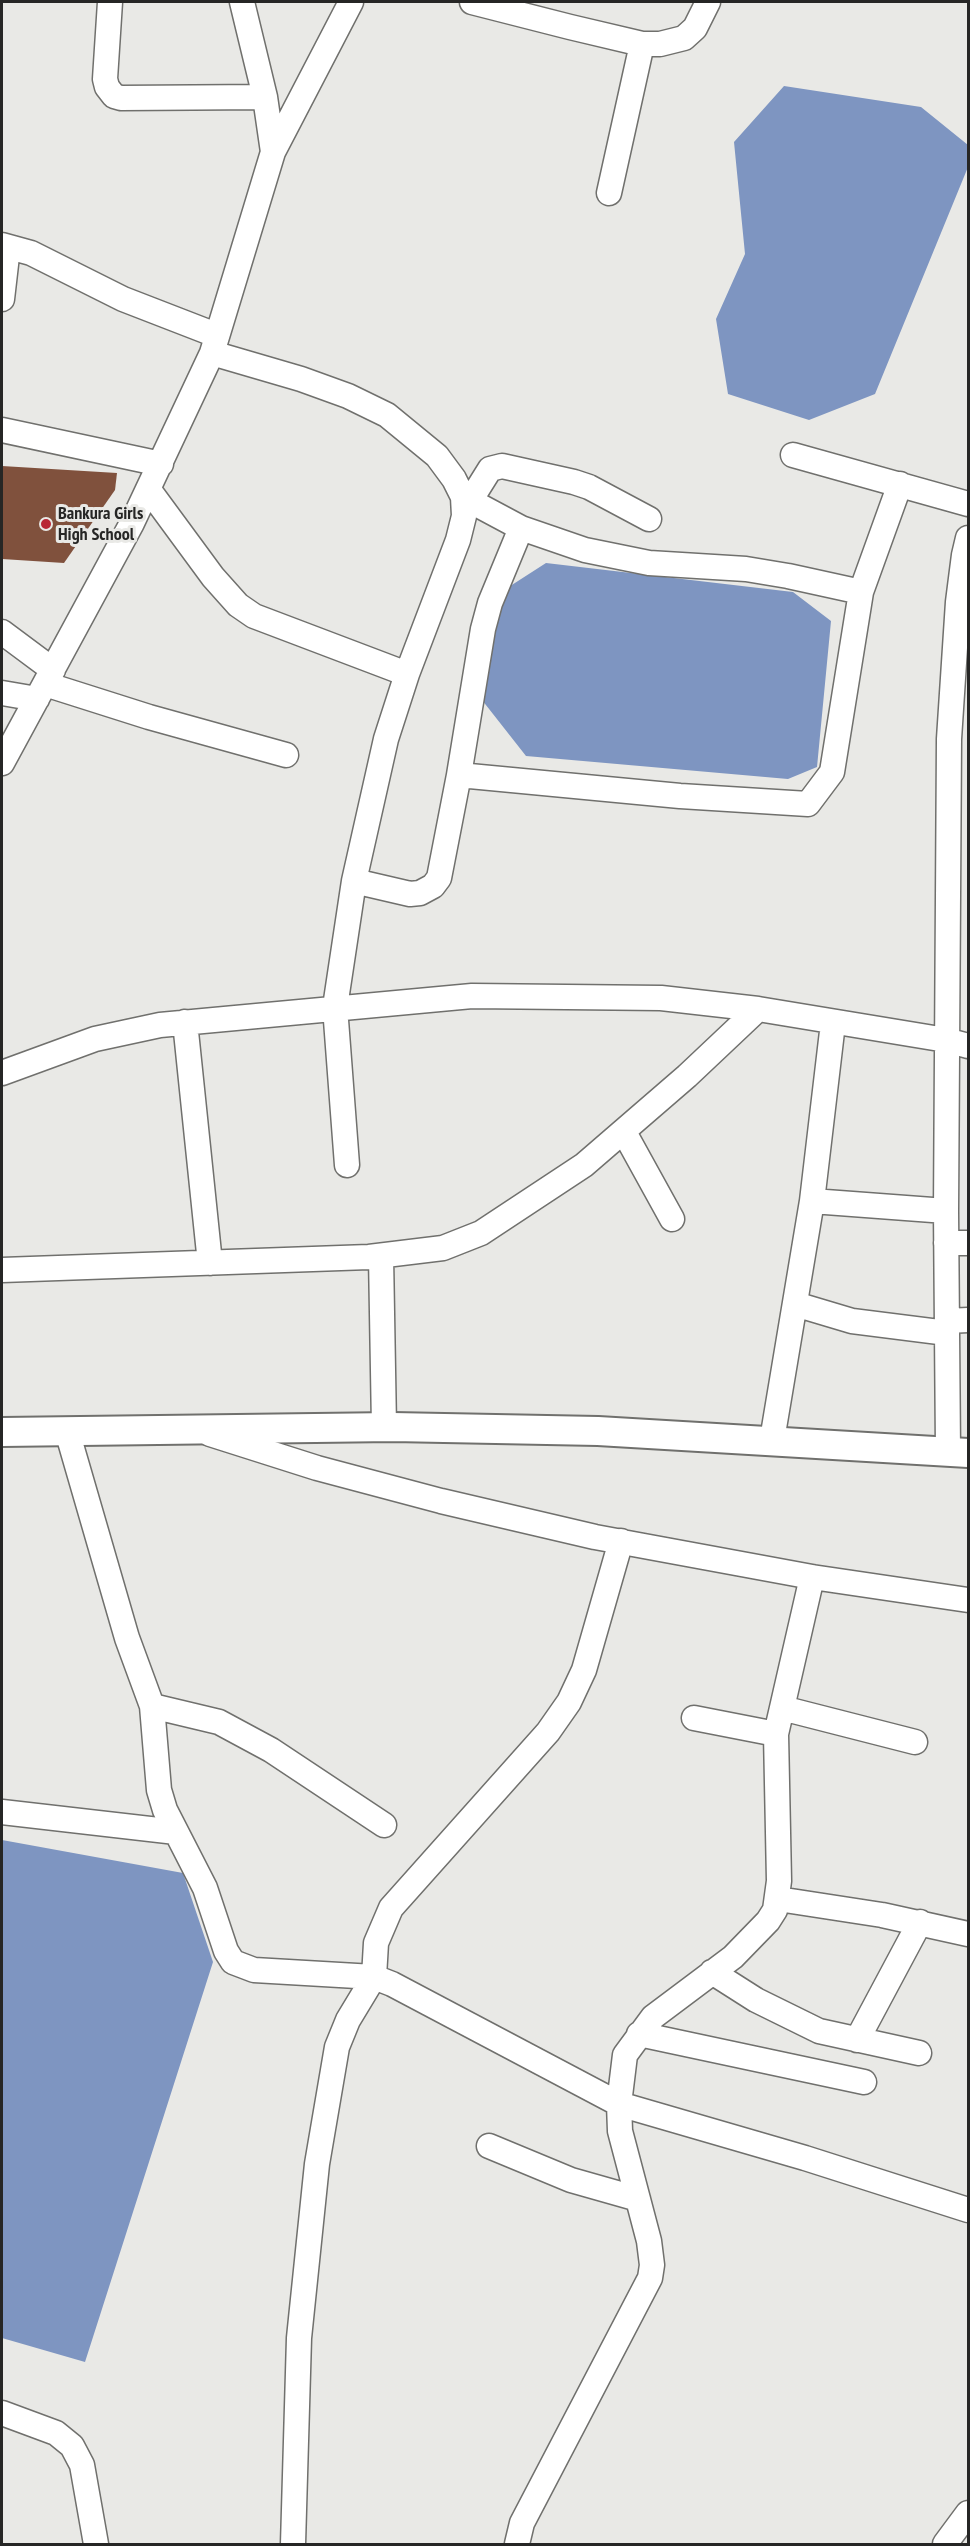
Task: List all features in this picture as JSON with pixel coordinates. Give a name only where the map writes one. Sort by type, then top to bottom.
[{"type":"street","points":[[110,2],[105,78],[107,87],[114,96],[121,98],[265,97]]},
{"type":"street","points":[[242,2],[265,97],[273,152]]},
{"type":"street","points":[[5,748],[45,684],[149,490],[214,344],[273,152],[351,2]]},
{"type":"street","points":[[472,2],[642,44],[660,44],[684,38],[695,28],[708,2]]},
{"type":"street","points":[[609,193],[642,44]]},
{"type":"street","points":[[2,299],[5,246],[31,253],[214,344],[348,396],[387,415],[437,456],[467,499],[521,528],[585,550],[618,558],[649,563],[746,569],[861,592]]},
{"type":"street","points":[[2,430],[161,464]]},
{"type":"street","points":[[793,455],[969,504]]},
{"type":"street","points":[[347,1165],[335,1007],[354,881],[386,739],[407,674],[458,540],[467,499],[490,469],[502,466],[574,482],[649,519]]},
{"type":"street","points":[[459,775],[680,796],[808,804],[832,772],[861,592],[900,484]]},
{"type":"street","points":[[149,490],[213,577],[238,605],[254,616],[407,674]]},
{"type":"street","points":[[354,881],[410,894],[420,893],[433,886],[439,878],[483,629],[490,603],[521,528]]},
{"type":"street","points":[[2,1432],[384,1427],[598,1431],[958,1452],[954,1325],[957,1243],[946,1211],[957,1043],[958,602],[963,555],[969,538]]},
{"type":"street","points":[[2,632],[45,684]]},
{"type":"street","points":[[2,693],[45,684],[148,717],[286,755]]},
{"type":"street","points":[[2,1073],[95,1039],[160,1025],[472,996],[661,998],[758,1009],[957,1043]]},
{"type":"street","points":[[2,1270],[381,1256],[443,1248],[481,1233],[585,1165],[758,1009]]},
{"type":"street","points":[[185,1022],[210,1263]]},
{"type":"street","points":[[772,1440],[812,1201],[833,1023]]},
{"type":"street","points":[[624,1132],[672,1219]]},
{"type":"street","points":[[812,1201],[946,1211]]},
{"type":"street","points":[[381,1256],[384,1427]]},
{"type":"street","points":[[795,1304],[852,1321],[954,1325]]},
{"type":"street","points":[[194,1428],[351,1477],[441,1501],[621,1541],[812,1577],[969,1599]]},
{"type":"street","points":[[66,1431],[127,1638],[152,1706],[159,1790],[176,1832],[205,1888],[226,1951],[233,1962],[254,1970],[374,1977],[392,1984],[619,2104],[805,2158],[969,2210]]},
{"type":"street","points":[[293,2544],[299,2338],[317,2164],[337,2047],[348,2020],[374,1977],[376,1943],[391,1908],[548,1732],[569,1702],[584,1670],[621,1541]]},
{"type":"street","points":[[517,2544],[522,2523],[650,2278],[652,2265],[649,2241],[620,2131],[619,2104],[625,2055],[653,2017],[733,1957],[776,1910],[778,1899],[776,1734],[812,1577]]},
{"type":"street","points":[[152,1706],[219,1722],[271,1750],[384,1825]]},
{"type":"street","points":[[782,1708],[915,1742]]},
{"type":"street","points":[[694,1718],[776,1734]]},
{"type":"street","points":[[2,1812],[176,1832]]},
{"type":"street","points":[[778,1899],[920,1922],[969,1934]]},
{"type":"street","points":[[857,2040],[920,1922]]},
{"type":"street","points":[[712,1972],[795,2021],[831,2034],[919,2053]]},
{"type":"street","points":[[639,2034],[864,2082]]},
{"type":"street","points":[[489,2146],[571,2180],[638,2199]]},
{"type":"street","points":[[2,2413],[56,2433],[72,2446],[82,2465],[96,2544]]},
{"type":"street","points":[[945,2544],[969,2513]]},
{"type":"water","points":[[784,86],[921,107],[968,145],[968,167],[875,394],[809,420],[728,394],[716,319],[745,254],[734,142]]},
{"type":"water","points":[[546,563],[793,592],[831,621],[817,767],[788,779],[526,756],[482,700],[504,590]]},
{"type":"water","points":[[2,1840],[183,1873],[213,1962],[85,2362],[2,2338]]},
{"type":"building","name":"Bankura Girls High School","points":[[2,466],[117,473],[115,490],[64,563],[2,559]]},
{"type":"place","name":"Bankura Girls High School","points":[[46,524]]}]
